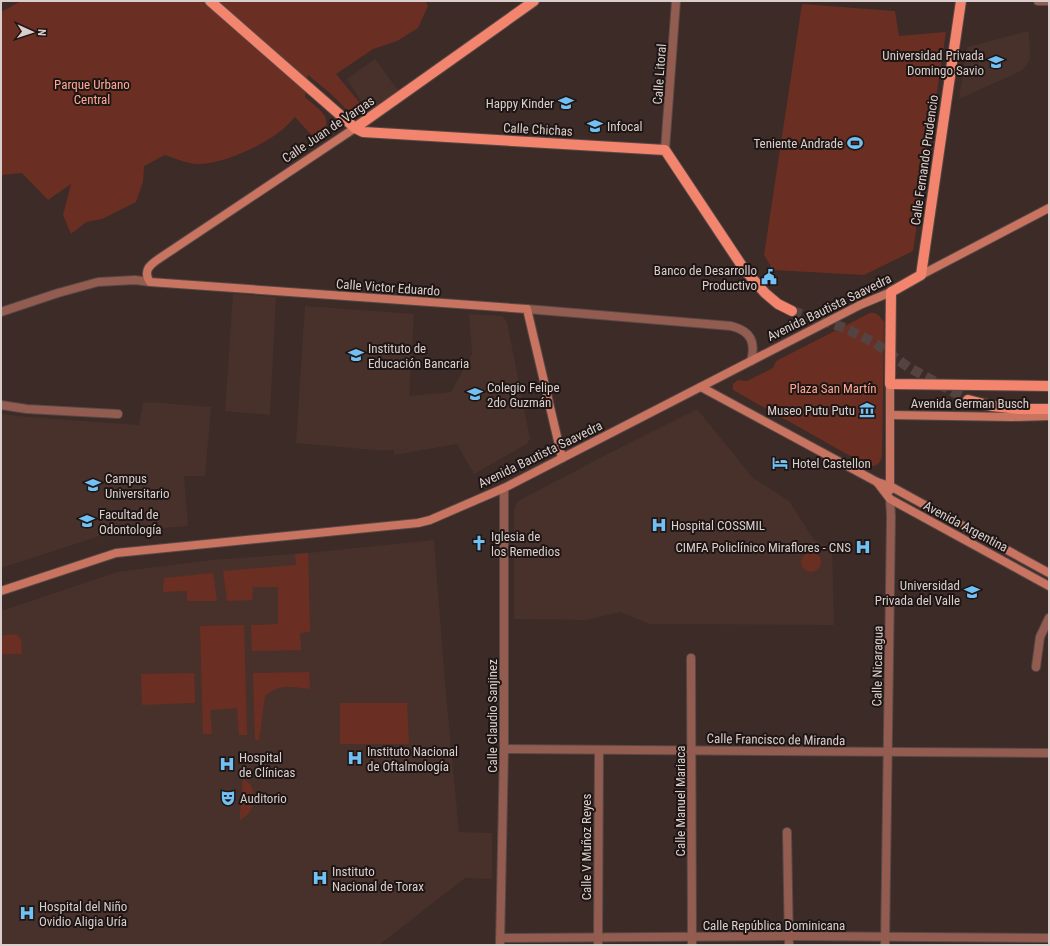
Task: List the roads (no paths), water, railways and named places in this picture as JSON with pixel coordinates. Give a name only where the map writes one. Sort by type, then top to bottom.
[{"type":"main road","name":"Calle Chichas","points":[[210,1],[355,128],[370,133],[665,150]]},
{"type":"main road","name":"Calle Juan de Vargas","points":[[150,282],[146,273],[150,265],[355,128],[534,1]]},
{"type":"main road","name":"Calle Fernando Prudencio","points":[[921,275],[960,1]]},
{"type":"main road","points":[[665,150],[744,269],[765,293],[778,304],[792,312]]},
{"type":"main road","name":"Avenida Bautista Saavedra","points":[[1,591],[116,554],[418,523],[430,520],[504,488],[860,305],[891,292],[1049,208]]},
{"type":"main road","name":"Calle Victor Eduardo","points":[[150,282],[527,309]]},
{"type":"main road","name":"Calle Nicaragua","points":[[890,499],[891,292]]},
{"type":"main road","points":[[527,309],[562,458]]},
{"type":"main road","name":"Avenida German Busch","points":[[890,384],[1049,386]]},
{"type":"main road","name":"Avenida Argentina","points":[[701,386],[877,482],[890,486],[1049,573]]},
{"type":"main road","points":[[968,400],[992,406],[1018,409],[1049,409]]},
{"type":"main road","name":"Avenida German Busch","points":[[890,415],[1012,417],[1049,416]]},
{"type":"main road","name":"Avenida Argentina","points":[[877,482],[890,499],[1049,586]]},
{"type":"main road","points":[[957,535],[962,526]]},
{"type":"main road","points":[[1010,564],[1015,555]]},
{"type":"street","name":"Calle Litoral","points":[[665,150],[676,1]]},
{"type":"street","points":[[1038,1],[1049,1]]},
{"type":"street","name":"Calle Victor Eduardo","points":[[1,312],[98,282],[135,280],[150,282]]},
{"type":"street","name":"Calle Victor Eduardo","points":[[527,309],[732,326],[740,328],[748,334],[753,343],[751,361]]},
{"type":"street","points":[[1,405],[27,409],[118,414]]},
{"type":"street","name":"Calle Claudio Sanjinez","points":[[500,941],[504,750],[504,488]]},
{"type":"street","name":"Calle Nicaragua","points":[[885,941],[889,752],[890,499]]},
{"type":"street","points":[[1036,667],[1040,637],[1049,618]]},
{"type":"street","name":"Calle Manuel Mariaca","points":[[691,658],[692,941]]},
{"type":"street","name":"Calle Francisco de Miranda","points":[[504,750],[1049,753]]},
{"type":"street","name":"Calle V Muñoz Reyes","points":[[598,941],[599,750]]},
{"type":"street","points":[[787,832],[790,945]]},
{"type":"street","name":"Calle República Dominicana","points":[[500,941],[692,941],[789,936],[885,941],[1049,938]]},
{"type":"tunnel","points":[[792,311],[845,328],[875,343],[908,367],[968,400]]},
{"type":"place","name":"Universidad Privada Domingo Savio","points":[[996,62]]},
{"type":"place","name":"Happy Kinder","points":[[566,103]]},
{"type":"place","name":"Infocal","points":[[595,126]]},
{"type":"place","name":"Teniente Andrade","points":[[855,143]]},
{"type":"place","name":"Banco de Desarrollo Productivo","points":[[769,277]]},
{"type":"place","name":"Instituto de Educación Bancaria","points":[[356,355]]},
{"type":"place","name":"Colegio Felipe 2do Guzmán","points":[[475,394]]},
{"type":"place","name":"Museo Putu Putu","points":[[867,410]]},
{"type":"place","name":"Hotel Castellon","points":[[780,463]]},
{"type":"place","name":"Campus Universitario","points":[[93,485]]},
{"type":"place","name":"Facultad de Odontología","points":[[87,521]]},
{"type":"place","name":"Hospital COSSMIL","points":[[659,525]]},
{"type":"place","name":"Iglesia de los Remedios","points":[[479,543]]},
{"type":"place","name":"CIMFA Policlínico Miraflores - CNS","points":[[863,547]]},
{"type":"place","name":"Universidad Privada del Valle","points":[[972,592]]},
{"type":"place","name":"Instituto Nacional de Oftalmología","points":[[355,758]]},
{"type":"place","name":"Hospital de Clínicas","points":[[227,764]]},
{"type":"place","name":"Auditorio","points":[[228,798]]},
{"type":"place","name":"Instituto Nacional de Torax","points":[[320,878]]},
{"type":"place","name":"Hospital del Niño Ovidio Aligia Uría","points":[[27,913]]},
{"type":"park label","name":"Parque Urbano Central","points":[[92,92]]},
{"type":"park label","name":"Plaza San Martín","points":[[833,388]]}]
